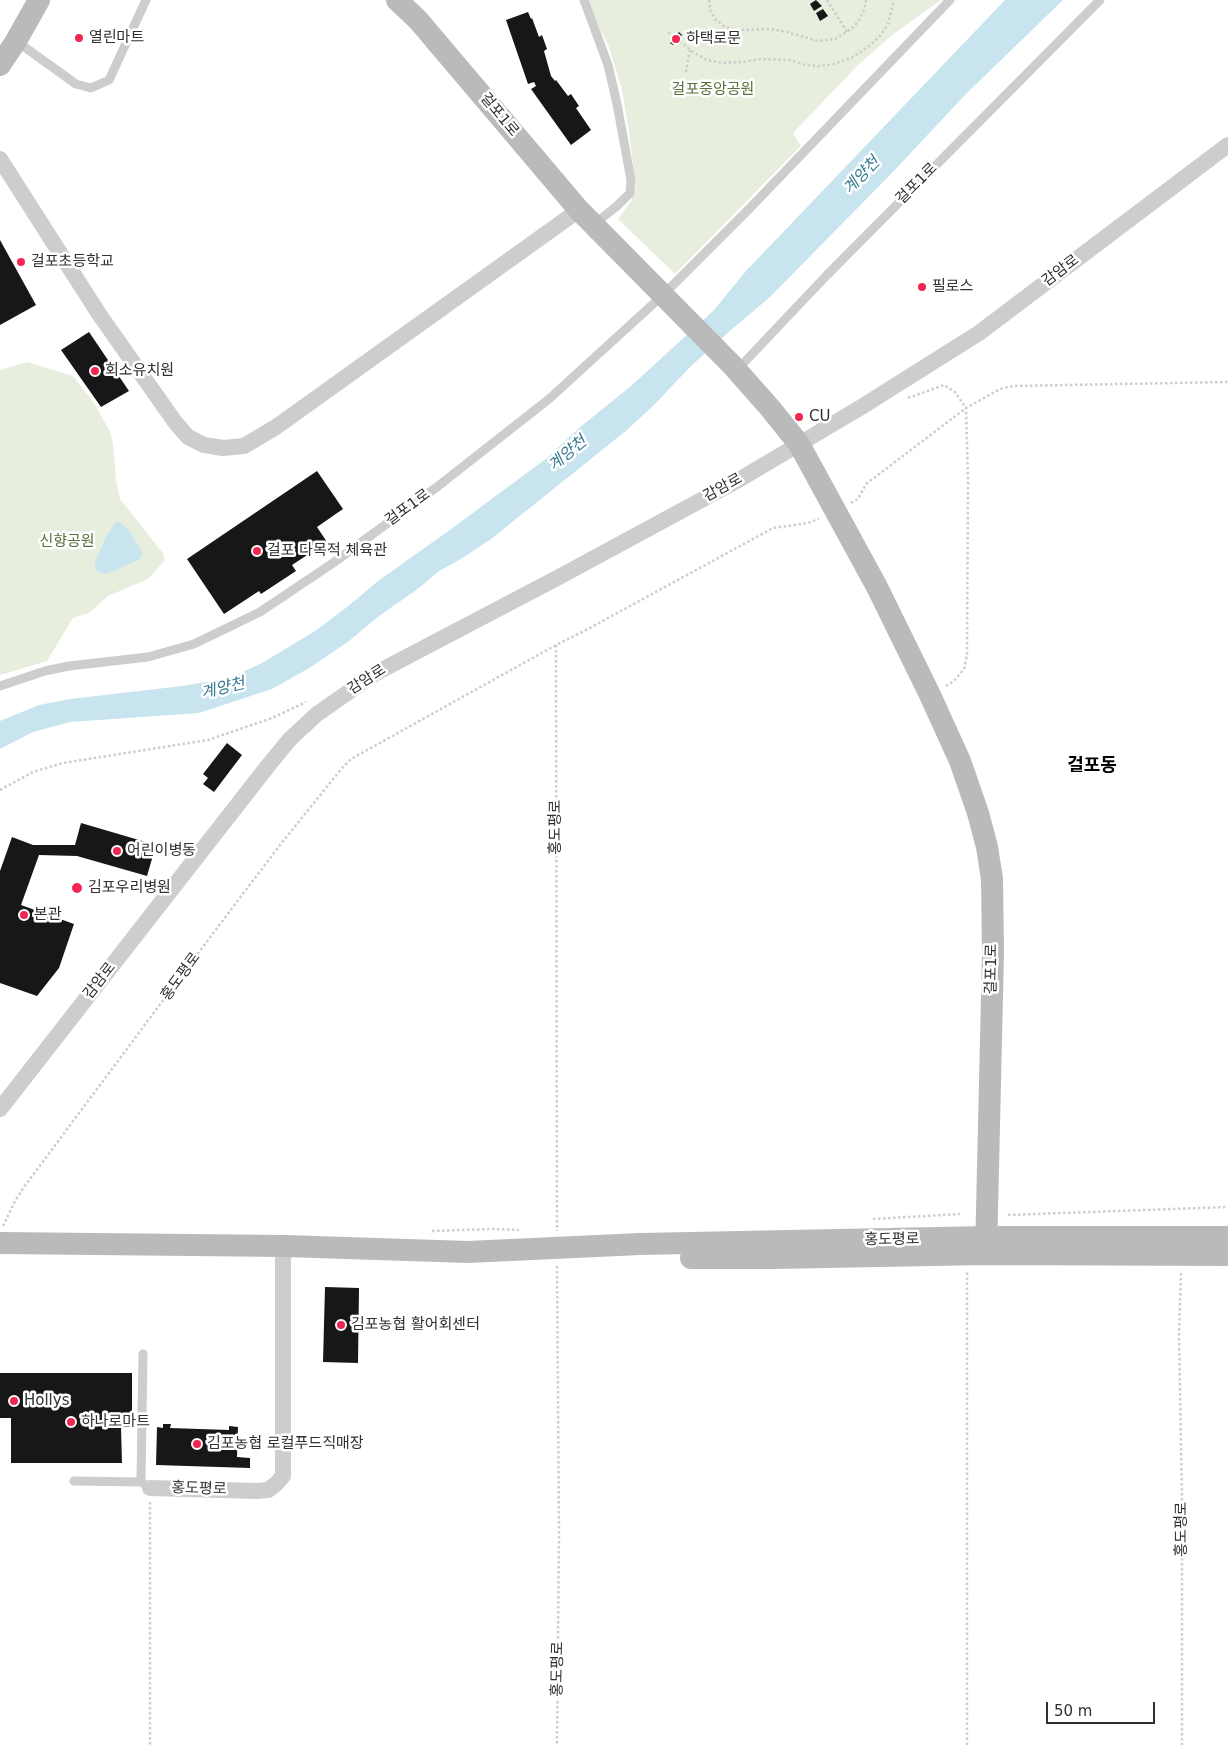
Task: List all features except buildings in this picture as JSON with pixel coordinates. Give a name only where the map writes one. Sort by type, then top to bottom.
[{"type":"street","points":[[0,65],[16,41],[38,0]]},
{"type":"street","name":"걸포1로","points":[[398,0],[418,20],[586,218],[734,368],[800,444],[877,587],[930,695],[960,761],[975,804],[987,847],[992,879],[993,953],[980,1248]]},
{"type":"street","name":"감암로","points":[[0,1109],[267,767],[290,739],[317,714],[376,673],[742,478],[979,333],[1228,144]]},
{"type":"street","points":[[0,159],[100,314],[188,438],[204,445],[223,448],[244,446],[276,427],[586,218]]},
{"type":"street","name":"홍도평로","points":[[3,1232],[472,1265],[557,1256],[774,1258],[1228,1237]]},
{"type":"street","name":"홍도평로","points":[[980,1248],[1228,1255]]},
{"type":"street","name":"홍도평로","points":[[0,1256],[284,1253]]},
{"type":"street","name":"홍도평로","points":[[145,1485],[257,1491],[268,1490],[283,1476],[284,1253]]},
{"type":"lane","points":[[16,41],[76,84],[91,88],[109,80],[146,0]]},
{"type":"lane","points":[[584,0],[608,65],[631,180],[630,193],[617,206],[586,218]]},
{"type":"lane","points":[[667,299],[749,209],[950,0]]},
{"type":"lane","name":"걸포1로","points":[[734,368],[1100,0]]},
{"type":"lane","name":"걸포1로","points":[[0,686],[45,671],[69,666],[148,657],[168,652],[194,644],[260,612],[333,563],[436,487],[549,399],[667,299]]},
{"type":"lane","points":[[74,1481],[145,1485],[143,1354]]},
{"type":"path","points":[[709,0],[710,10],[716,20],[725,27],[739,30],[787,32],[818,41],[835,39],[847,32],[858,22],[864,10],[866,0]]},
{"type":"path","points":[[826,0],[847,32]]},
{"type":"path","points":[[668,32],[690,50],[707,60],[723,63],[761,59],[790,60],[805,65],[819,66],[834,64],[853,57],[880,36],[888,24],[894,0]]},
{"type":"path","points":[[686,72],[690,50]]},
{"type":"path","points":[[966,408],[1000,389],[1012,386],[1228,382]]},
{"type":"path","points":[[906,398],[944,385],[955,392],[966,408],[968,479],[967,654],[964,669],[954,681],[930,695]]},
{"type":"path","name":"홍도평로","points":[[3,1232],[15,1202],[24,1187],[280,845],[342,768],[352,759],[556,644],[588,629],[773,528],[808,523],[837,512],[858,499],[866,484],[966,408]]},
{"type":"path","name":"홍도평로","points":[[556,644],[559,1524],[557,1745]]},
{"type":"path","points":[[0,790],[34,772],[62,763],[208,740],[272,718],[313,699]]},
{"type":"path","points":[[1008,1215],[1228,1207]]},
{"type":"path","points":[[873,1219],[960,1214]]},
{"type":"path","points":[[428,1231],[520,1230]]},
{"type":"path","points":[[967,1745],[980,1248]]},
{"type":"path","name":"홍도평로","points":[[1182,1254],[1179,1335],[1182,1499],[1182,1745]]},
{"type":"path","name":"홍도평로","points":[[145,1485],[150,1745]]},
{"type":"green space","name":"걸포중앙공원","points":[[586,0],[941,0],[891,36],[859,64],[793,133],[801,146],[675,274],[618,219],[631,201],[636,187],[629,132],[622,90],[609,47]]},
{"type":"green space","name":"신향공원","points":[[27,362],[73,376],[96,406],[110,432],[113,443],[120,499],[162,552],[165,560],[148,579],[108,596],[89,613],[73,618],[47,661],[0,675],[0,370]]},
{"type":"water","name":"계양천","points":[[1005,0],[1063,0],[966,94],[891,174],[770,297],[690,367],[627,430],[491,539],[439,571],[349,641],[311,667],[272,689],[199,713],[70,722],[33,732],[0,749],[0,721],[39,705],[70,699],[182,686],[230,678],[262,663],[315,631],[378,581],[547,458],[579,428],[631,386],[713,311],[746,271]]},
{"type":"water","points":[[116,522],[120,522],[130,532],[143,554],[140,559],[107,574],[100,573],[95,569],[95,562],[107,535]]},
{"type":"place","name":"열린마트","points":[[79,38]]},
{"type":"place","name":"하택로문","points":[[676,39]]},
{"type":"place","name":"걸포초등학교","points":[[21,262]]},
{"type":"place","name":"필로스","points":[[922,287]]},
{"type":"place","name":"회소유치원","points":[[95,371]]},
{"type":"place","name":"CU","points":[[799,417]]},
{"type":"place","name":"걸포 다목적 체육관","points":[[257,551]]},
{"type":"place","name":"어린이병동","points":[[117,851]]},
{"type":"place","name":"김포우리병원","points":[[77,888]]},
{"type":"place","name":"본관","points":[[24,915]]},
{"type":"place","name":"김포농협 활어회센터","points":[[341,1325]]},
{"type":"place","name":"Hollys","points":[[14,1401]]},
{"type":"place","name":"하나로마트","points":[[71,1422]]},
{"type":"place","name":"김포농협 로컬푸드직매장","points":[[197,1444]]},
{"type":"district","name":"걸포동","points":[[1092,766]]}]
